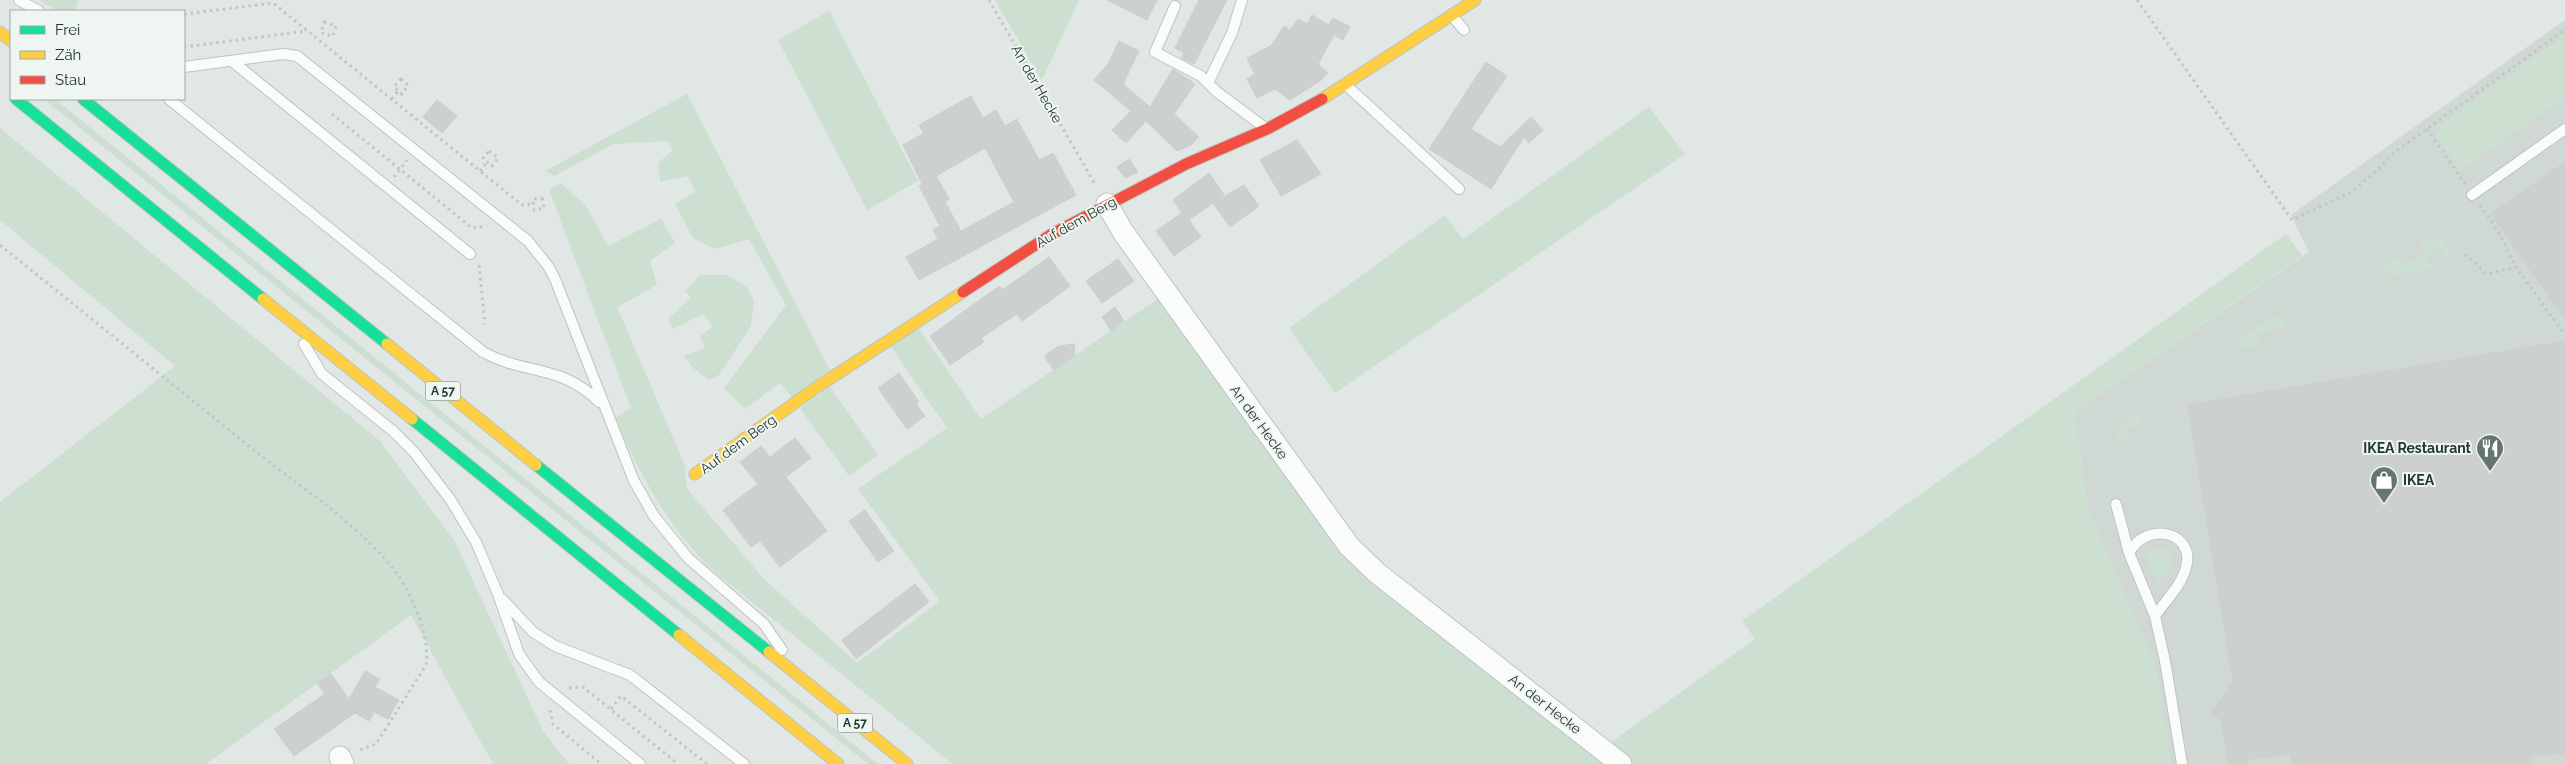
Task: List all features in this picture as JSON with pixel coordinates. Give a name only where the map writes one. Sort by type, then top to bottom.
[{"type":"main road","name":"Auf dem Berg","points":[[695,474],[817,387],[944,302],[1052,234],[1186,164],[1267,129],[1345,85],[1475,0]]},
{"type":"main road","points":[[0,32],[10,40]]},
{"type":"main road","points":[[17,100],[838,764]]},
{"type":"main road","name":"A 57","points":[[84,100],[907,764]]},
{"type":"street","name":"An der Hecke","points":[[1107,204],[1123,232],[1349,546],[1377,573],[1621,764]]},
{"type":"lane","points":[[19,0],[36,10]]},
{"type":"lane","points":[[1208,83],[1234,26],[1242,0]]},
{"type":"lane","points":[[1175,6],[1155,52],[1194,71],[1216,92],[1267,129]]},
{"type":"lane","points":[[1452,16],[1464,30]]},
{"type":"lane","points":[[185,67],[283,54],[297,56],[307,62],[528,242],[548,266],[555,279],[603,406],[634,481],[654,516],[688,558],[764,624],[804,682]]},
{"type":"lane","points":[[232,61],[470,254]]},
{"type":"lane","points":[[1345,85],[1459,190]]},
{"type":"lane","points":[[170,100],[483,352],[497,360],[551,372],[573,381],[588,391],[603,406]]},
{"type":"lane","points":[[2472,195],[2565,129]]},
{"type":"lane","points":[[287,318],[322,374],[393,431],[433,474],[465,522],[498,594],[519,654],[538,682],[640,764]]},
{"type":"lane","points":[[2116,504],[2128,553],[2155,616],[2165,661],[2182,764]]},
{"type":"lane","points":[[2128,553],[2134,543],[2145,536],[2159,532],[2172,535],[2181,543],[2186,554],[2187,565],[2183,577],[2155,616]]},
{"type":"lane","points":[[498,594],[533,632],[556,646],[630,675],[744,764]]},
{"type":"path","name":"An der Hecke","points":[[989,0],[1107,204]]},
{"type":"path","points":[[2137,0],[2292,220],[2351,192],[2374,174],[2396,151],[2565,30]]},
{"type":"path","points":[[185,14],[273,3],[522,205],[533,204]]},
{"type":"path","points":[[324,22],[336,26],[333,36],[326,34],[321,33],[324,22]]},
{"type":"path","points":[[185,47],[308,31]]},
{"type":"path","points":[[323,43],[326,34]]},
{"type":"path","points":[[401,79],[408,85],[402,94],[398,91],[394,87],[401,79]]},
{"type":"path","points":[[392,99],[398,91]]},
{"type":"path","points":[[332,114],[472,228],[492,226]]},
{"type":"path","points":[[489,151],[498,158],[492,166],[487,162],[483,158],[489,151]]},
{"type":"path","points":[[480,171],[487,162]]},
{"type":"path","points":[[542,198],[544,208],[534,210],[533,204],[532,199],[542,198]]},
{"type":"path","points":[[0,245],[262,457],[343,516],[393,568],[409,594],[425,636],[428,650],[426,664],[376,744],[342,760]]},
{"type":"path","points":[[2465,254],[2487,274],[2516,267],[2565,335]]},
{"type":"path","points":[[601,764],[553,724],[549,699],[557,689],[583,687],[678,764]]},
{"type":"path","points":[[611,709],[621,696],[707,764]]},
{"type":"shaded area","points":[[2565,20],[2565,764],[2171,764],[2156,669],[2088,509],[2074,412],[2309,252],[2291,215]]},
{"type":"green space","points":[[39,0],[78,0],[75,10],[56,10]]},
{"type":"green space","points":[[995,0],[1079,0],[1043,78],[1041,79]]},
{"type":"green space","points":[[829,11],[918,181],[867,210],[778,40]]},
{"type":"green space","points":[[2565,35],[2565,97],[2462,170],[2436,135],[2439,125]]},
{"type":"green space","points":[[687,94],[830,370],[792,397],[780,383],[745,409],[724,388],[786,305],[749,239],[715,249],[693,238],[675,204],[695,192],[688,176],[660,182],[658,163],[673,150],[668,141],[613,144],[555,176],[545,171]]},
{"type":"green space","points":[[45,100],[56,100],[878,764],[868,764]]},
{"type":"green space","points":[[1649,107],[1685,154],[1335,393],[1289,328],[1445,215],[1463,239]]},
{"type":"green space","points":[[0,128],[380,441],[455,542],[543,731],[569,764],[493,764],[411,615],[206,764],[0,764],[0,502],[175,366],[0,220]]},
{"type":"green space","points":[[561,183],[586,206],[608,246],[661,219],[675,243],[650,261],[657,285],[617,307],[685,466],[687,489],[764,579],[857,663],[940,601],[858,489],[947,428],[889,344],[917,326],[981,419],[1161,297],[1346,555],[1610,764],[953,764],[711,569],[680,534],[645,480],[615,418],[631,408],[549,190]]},
{"type":"green space","points":[[2286,234],[2302,256],[2074,412],[2088,509],[2156,669],[2171,764],[1631,764],[1607,745],[1755,639],[1742,621]]},
{"type":"green space","points":[[2432,237],[2446,244],[2450,253],[2447,259],[2439,248],[2426,257],[2433,267],[2429,270],[2387,275],[2384,269],[2388,263],[2397,257],[2403,266],[2426,251],[2419,241]]},
{"type":"green space","points":[[700,275],[728,275],[747,287],[754,301],[751,326],[719,375],[709,380],[693,368],[684,356],[705,348],[700,336],[713,327],[703,314],[673,329],[668,319],[691,297],[685,291]]},
{"type":"green space","points":[[2283,315],[2285,328],[2257,333],[2260,346],[2247,349],[2241,346],[2240,338],[2271,318]]},
{"type":"green space","points":[[830,387],[878,455],[849,476],[800,408]]},
{"type":"green space","points":[[2137,414],[2140,417],[2141,425],[2128,427],[2130,440],[2117,443],[2117,433],[2121,425],[2128,418]]},
{"type":"green space","points":[[2162,547],[2171,555],[2173,564],[2158,585],[2145,555],[2148,551]]},
{"type":"building","points":[[1107,0],[1157,0],[1147,20]]},
{"type":"building","points":[[1199,0],[1227,0],[1194,64],[1181,58],[1184,53],[1175,48]]},
{"type":"building","points":[[1312,15],[1329,25],[1333,18],[1350,27],[1343,40],[1334,35],[1318,64],[1328,73],[1320,81],[1290,100],[1275,89],[1257,98],[1247,79],[1255,74],[1247,58],[1272,45],[1284,26],[1290,30],[1298,19],[1307,24]]},
{"type":"building","points":[[1119,41],[1139,51],[1123,84],[1150,107],[1173,69],[1195,84],[1174,114],[1199,137],[1191,145],[1177,151],[1146,121],[1126,143],[1112,130],[1131,111],[1094,80],[1108,64]]},
{"type":"building","points":[[1486,62],[1507,76],[1471,129],[1500,147],[1531,117],[1543,130],[1529,143],[1524,137],[1491,189],[1429,149]]},
{"type":"building","points":[[971,96],[983,118],[996,110],[1005,126],[1017,119],[1039,160],[1053,153],[1076,195],[919,280],[906,257],[938,239],[933,230],[940,226],[919,186],[922,184],[903,145],[924,133],[919,125]],"holes":[[[985,148],[1014,202],[961,231],[945,202],[949,199],[936,176]]]},
{"type":"building","points":[[437,100],[457,116],[442,133],[423,117]]},
{"type":"building","points":[[1297,140],[1321,174],[1281,196],[1260,160]]},
{"type":"building","points":[[1129,159],[1138,172],[1125,178],[1117,167]]},
{"type":"building","points":[[2565,162],[2565,319],[2491,214]]},
{"type":"building","points":[[1209,173],[1224,195],[1189,220],[1201,237],[1174,256],[1156,231],[1182,213],[1173,200]]},
{"type":"building","points":[[1244,185],[1259,206],[1230,227],[1213,203]]},
{"type":"building","points":[[1049,257],[1070,286],[1022,321],[1017,314],[981,338],[984,342],[950,365],[930,336],[1000,286],[1002,290]]},
{"type":"building","points":[[1118,259],[1134,281],[1102,303],[1086,281]]},
{"type":"building","points":[[1115,307],[1124,321],[1111,331],[1102,317]]},
{"type":"building","name":"IKEA","points":[[2565,341],[2565,753],[2529,756],[2529,764],[2292,764],[2290,754],[2248,759],[2248,764],[2229,764],[2221,720],[2212,712],[2233,682],[2188,405]]},
{"type":"building","points":[[1074,344],[1075,355],[1054,370],[1044,356],[1059,346]]},
{"type":"building","points":[[899,373],[919,402],[916,404],[925,416],[907,429],[878,388]]},
{"type":"building","points":[[795,438],[811,458],[786,477],[827,531],[780,567],[760,541],[751,547],[723,510],[758,484],[740,462],[761,446],[770,457]]},
{"type":"building","points":[[865,510],[894,551],[878,562],[849,521]]},
{"type":"building","points":[[915,584],[929,602],[856,659],[842,640]]},
{"type":"building","points":[[365,671],[380,679],[375,687],[399,700],[388,719],[374,712],[369,721],[355,713],[294,756],[274,729],[325,694],[317,683],[331,674],[349,699]]},
{"type":"traffic: fast","points":[[17,100],[263,299]]},
{"type":"traffic: fast","points":[[84,100],[387,344]]},
{"type":"traffic: fast","points":[[412,419],[679,635]]},
{"type":"traffic: fast","points":[[536,465],[769,652]]},
{"type":"traffic: slow","points":[[1322,99],[1475,0]]},
{"type":"traffic: slow","points":[[0,32],[10,40]]},
{"type":"traffic: slow","points":[[695,474],[817,387],[963,292]]},
{"type":"traffic: slow","points":[[263,299],[412,419]]},
{"type":"traffic: slow","points":[[387,344],[536,465]]},
{"type":"traffic: slow","points":[[679,635],[838,764]]},
{"type":"traffic: slow","points":[[769,652],[907,764]]},
{"type":"traffic: jam","points":[[963,292],[1052,234],[1186,164],[1267,129],[1322,99]]},
{"type":"place","name":"IKEA Restaurant","points":[[2490,472]]},
{"type":"place","name":"IKEA","points":[[2384,504]]}]
